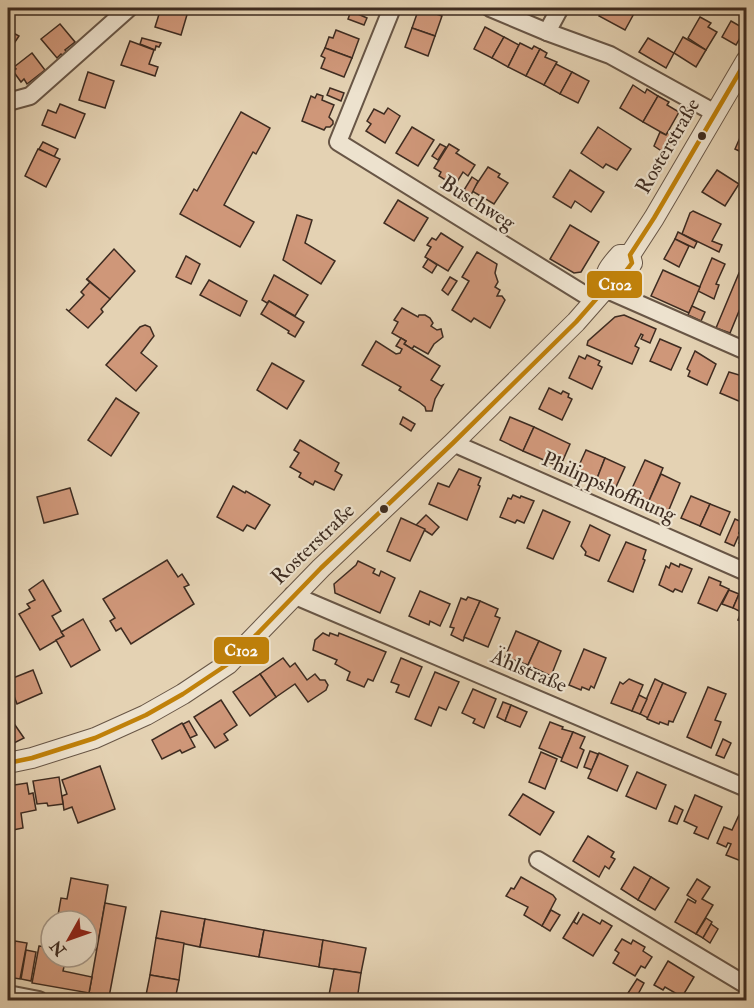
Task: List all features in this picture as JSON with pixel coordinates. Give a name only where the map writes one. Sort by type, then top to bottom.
[{"type":"street","points":[[8,102],[30,96],[129,8]]},
{"type":"street","name":"Buschweg","points":[[392,8],[338,142],[600,295],[747,351]]},
{"type":"street","points":[[490,8],[610,55],[715,113]]},
{"type":"street","points":[[547,32],[560,8]]},
{"type":"street","name":"Rosterstraße","points":[[8,763],[32,758],[95,738],[146,715],[228,664],[293,596],[453,443],[600,295],[616,284],[625,274],[632,263],[630,255],[747,61]]},
{"type":"street","name":"Philippshoffnung","points":[[453,443],[747,572]]},
{"type":"street","name":"Ählstraße","points":[[293,596],[747,788]]},
{"type":"street","points":[[538,860],[747,985]]},
{"type":"street","points":[[8,994],[33,1000]]},
{"type":"building","points":[[161,8],[189,8],[181,35],[155,27]]},
{"type":"building","points":[[419,8],[442,16],[435,36],[412,28]]},
{"type":"building","points":[[603,8],[637,8],[625,30],[599,16]]},
{"type":"building","points":[[351,11],[367,18],[364,25],[348,19]]},
{"type":"building","points":[[700,17],[711,23],[708,27],[717,32],[706,50],[688,38]]},
{"type":"building","points":[[731,21],[745,29],[736,45],[722,37]]},
{"type":"building","points":[[60,24],[75,42],[65,50],[67,53],[64,57],[61,54],[57,58],[41,39]]},
{"type":"building","points":[[485,27],[504,37],[492,58],[474,49]]},
{"type":"building","points":[[412,28],[435,36],[428,56],[405,47]]},
{"type":"building","points":[[8,30],[19,36],[11,48],[8,46]]},
{"type":"building","points":[[336,30],[359,39],[352,58],[325,48],[329,37],[333,38]]},
{"type":"building","points":[[504,37],[519,45],[508,67],[492,58]]},
{"type":"building","points":[[683,37],[706,50],[696,67],[674,53]]},
{"type":"building","points":[[142,38],[161,43],[159,47],[156,46],[155,50],[140,44]]},
{"type":"building","points":[[648,38],[674,53],[666,68],[639,52]]},
{"type":"building","points":[[130,41],[154,50],[149,64],[158,67],[155,76],[121,65]]},
{"type":"building","points":[[520,43],[532,49],[534,46],[540,49],[526,76],[508,67]]},
{"type":"building","points":[[325,48],[352,58],[344,77],[321,68],[325,58],[321,56]]},
{"type":"building","points":[[540,49],[547,53],[545,57],[557,62],[544,85],[526,76]]},
{"type":"building","points":[[32,53],[45,70],[27,84],[24,79],[21,82],[13,71],[16,69],[14,67]]},
{"type":"building","points":[[556,64],[572,72],[560,94],[544,85]]},
{"type":"building","points":[[88,72],[114,81],[105,108],[79,100]]},
{"type":"building","points":[[572,72],[589,81],[578,103],[560,94]]},
{"type":"building","points":[[633,85],[645,93],[647,89],[658,96],[643,122],[620,108]]},
{"type":"building","points":[[330,88],[344,93],[341,101],[327,95]]},
{"type":"building","points":[[317,94],[323,96],[322,100],[334,105],[329,117],[333,124],[324,130],[302,121],[311,96],[315,98]]},
{"type":"building","points":[[658,96],[669,102],[667,105],[679,112],[666,135],[643,122]]},
{"type":"building","points":[[60,104],[85,114],[75,138],[42,125],[48,110],[56,113]]},
{"type":"building","points":[[388,108],[400,116],[385,143],[366,131],[371,124],[367,121],[374,109],[384,114]]},
{"type":"building","points":[[241,112],[270,128],[256,154],[253,152],[224,205],[254,222],[240,247],[180,214],[194,189],[197,191]]},
{"type":"building","points":[[412,127],[434,140],[418,166],[396,153]]},
{"type":"building","points":[[598,127],[631,149],[617,170],[606,164],[603,168],[581,153]]},
{"type":"building","points":[[660,132],[666,135],[668,132],[679,139],[669,156],[654,146]]},
{"type":"building","points":[[742,133],[746,135],[746,154],[735,149]]},
{"type":"building","points":[[43,142],[58,149],[54,157],[39,149]]},
{"type":"building","points":[[440,144],[446,147],[438,160],[432,156]]},
{"type":"building","points":[[449,144],[459,150],[456,153],[475,165],[468,176],[463,172],[457,182],[450,177],[447,181],[439,176],[441,172],[434,168]]},
{"type":"building","points":[[38,149],[60,159],[46,187],[25,176]]},
{"type":"building","points":[[488,167],[500,174],[498,177],[508,183],[494,204],[472,191]]},
{"type":"building","points":[[570,170],[604,192],[591,212],[575,201],[571,208],[553,197]]},
{"type":"building","points":[[717,170],[739,184],[725,206],[702,192]]},
{"type":"building","points":[[472,177],[478,181],[471,195],[464,190]]},
{"type":"building","points":[[398,200],[428,218],[414,241],[384,223]]},
{"type":"building","points":[[693,211],[721,224],[712,241],[722,245],[719,252],[682,234],[690,213]]},
{"type":"building","points":[[297,215],[312,220],[305,243],[335,261],[321,284],[283,260]]},
{"type":"building","points":[[570,225],[599,242],[581,272],[574,273],[550,259]]},
{"type":"building","points":[[678,232],[697,242],[694,248],[675,239]]},
{"type":"building","points":[[441,233],[463,247],[448,271],[425,257],[431,247],[427,245],[432,238],[436,240]]},
{"type":"building","points":[[675,239],[689,246],[679,267],[664,259]]},
{"type":"building","points":[[114,249],[135,271],[110,299],[87,279]]},
{"type":"building","points":[[477,252],[497,264],[495,273],[498,282],[495,287],[500,290],[497,296],[502,296],[505,300],[490,328],[474,318],[471,322],[452,310],[469,281],[462,277]]},
{"type":"building","points":[[186,256],[200,264],[191,284],[176,277]]},
{"type":"building","points":[[712,258],[725,264],[716,284],[719,285],[714,299],[698,291]]},
{"type":"building","points":[[428,259],[437,265],[432,273],[423,267]]},
{"type":"building","points":[[663,270],[700,287],[689,313],[651,296]]},
{"type":"building","points":[[739,273],[746,276],[746,294],[730,333],[716,328]]},
{"type":"building","points":[[274,275],[308,295],[295,316],[269,301],[267,303],[262,300]]},
{"type":"building","points":[[450,277],[457,281],[448,295],[442,290]]},
{"type":"building","points":[[209,280],[247,301],[240,316],[200,295]]},
{"type":"building","points":[[90,282],[110,299],[101,309],[103,312],[88,328],[66,309],[69,311],[84,295],[81,292]]},
{"type":"building","points":[[269,301],[304,322],[295,337],[261,314]]},
{"type":"building","points":[[692,306],[705,312],[701,321],[688,315]]},
{"type":"building","points":[[402,308],[418,317],[425,315],[433,323],[431,326],[437,330],[441,329],[443,337],[434,344],[428,354],[414,346],[412,349],[404,344],[406,341],[392,333],[398,322],[394,320]]},
{"type":"building","points":[[624,315],[656,329],[650,343],[641,339],[643,335],[641,334],[635,346],[639,348],[632,364],[587,345],[588,341],[615,317]]},
{"type":"building","points":[[145,325],[150,327],[154,336],[141,353],[157,366],[136,391],[106,365],[140,327]]},
{"type":"building","points":[[401,338],[406,341],[404,344],[440,366],[431,380],[443,385],[435,399],[432,411],[426,411],[419,402],[399,390],[401,387],[362,365],[376,341],[396,354],[400,353],[402,349],[396,346]]},
{"type":"building","points":[[660,339],[681,348],[671,370],[650,361]]},
{"type":"building","points":[[695,351],[716,364],[707,385],[688,376],[690,371],[687,369]]},
{"type":"building","points":[[587,355],[600,361],[598,365],[602,367],[592,389],[569,378],[579,356],[585,359]]},
{"type":"building","points":[[272,363],[304,381],[287,409],[257,390]]},
{"type":"building","points":[[729,372],[746,377],[746,388],[741,402],[720,393]]},
{"type":"building","points":[[549,388],[561,394],[563,391],[572,399],[562,420],[539,409]]},
{"type":"building","points":[[116,398],[139,413],[111,456],[88,440]]},
{"type":"building","points":[[403,417],[415,424],[411,431],[400,424]]},
{"type":"building","points":[[510,417],[534,427],[523,451],[500,440]]},
{"type":"building","points":[[534,427],[570,444],[560,467],[523,451]]},
{"type":"building","points":[[300,440],[339,463],[335,471],[342,475],[334,490],[315,481],[313,485],[299,477],[301,473],[290,467],[299,453],[294,450]]},
{"type":"building","points":[[586,450],[605,458],[596,481],[576,472]]},
{"type":"building","points":[[605,458],[625,467],[615,489],[596,481]]},
{"type":"building","points":[[645,460],[663,468],[648,503],[629,495]]},
{"type":"building","points":[[459,469],[481,478],[467,520],[429,504],[438,483],[449,487]]},
{"type":"building","points":[[661,474],[680,483],[668,512],[648,503]]},
{"type":"building","points":[[233,486],[270,505],[255,529],[247,525],[243,531],[217,517]]},
{"type":"building","points":[[70,488],[78,514],[44,523],[37,497]]},
{"type":"building","points":[[513,495],[534,501],[524,523],[517,520],[515,523],[500,517],[508,498],[511,499]]},
{"type":"building","points":[[691,496],[710,504],[700,526],[681,518]]},
{"type":"building","points":[[710,504],[730,512],[720,535],[700,526]]},
{"type":"building","points":[[543,510],[570,522],[553,559],[527,548]]},
{"type":"building","points":[[426,515],[439,527],[432,535],[416,525]]},
{"type":"building","points":[[401,518],[425,529],[410,561],[387,551]]},
{"type":"building","points":[[735,519],[744,523],[739,533],[743,534],[741,538],[738,537],[734,546],[725,542]]},
{"type":"building","points":[[744,523],[746,524],[746,546],[739,543],[743,534],[739,533]]},
{"type":"building","points":[[590,525],[610,535],[599,561],[585,555],[586,552],[581,546]]},
{"type":"building","points":[[626,542],[646,550],[643,559],[645,560],[633,592],[608,581]]},
{"type":"building","points":[[167,560],[178,577],[182,574],[189,585],[184,587],[194,604],[131,644],[121,628],[116,631],[110,621],[115,618],[103,599]]},
{"type":"building","points":[[358,561],[375,569],[373,573],[379,576],[381,571],[395,578],[380,613],[335,593],[334,584]]},
{"type":"building","points":[[671,563],[692,569],[682,592],[675,589],[673,592],[659,585],[666,566],[669,568]]},
{"type":"building","points":[[709,577],[721,582],[720,585],[729,589],[717,611],[698,603]]},
{"type":"building","points":[[43,580],[61,611],[52,616],[64,636],[40,650],[19,614],[30,608],[27,604],[35,600],[29,590]]},
{"type":"building","points":[[729,590],[739,594],[733,608],[722,604]]},
{"type":"building","points":[[420,591],[450,604],[440,626],[430,621],[429,625],[409,616]]},
{"type":"building","points":[[739,594],[746,597],[741,612],[733,608]]},
{"type":"building","points":[[468,597],[480,601],[463,641],[451,635],[454,628],[450,627],[461,598],[466,600]]},
{"type":"building","points":[[746,599],[746,623],[738,620]]},
{"type":"building","points":[[480,601],[498,609],[495,616],[500,618],[488,647],[464,637]]},
{"type":"building","points":[[83,619],[100,650],[71,667],[56,640],[64,636],[61,632]]},
{"type":"building","points":[[516,631],[539,641],[528,665],[505,657]]},
{"type":"building","points":[[323,633],[338,636],[339,633],[386,652],[373,681],[368,679],[364,687],[347,680],[350,672],[335,664],[337,660],[313,650],[315,640]]},
{"type":"building","points":[[539,641],[561,651],[551,676],[528,665]]},
{"type":"building","points":[[584,649],[606,658],[594,688],[591,686],[589,690],[582,687],[581,690],[569,685]]},
{"type":"building","points":[[283,658],[290,667],[295,663],[307,680],[315,674],[320,680],[325,680],[328,685],[326,690],[308,702],[295,684],[276,697],[260,674]]},
{"type":"building","points":[[401,658],[422,667],[409,697],[396,692],[399,685],[391,682]]},
{"type":"building","points":[[33,670],[42,693],[17,704],[8,680]]},
{"type":"building","points":[[435,672],[459,682],[446,710],[439,707],[431,726],[415,719]]},
{"type":"building","points":[[260,674],[276,697],[250,716],[233,692]]},
{"type":"building","points":[[629,679],[643,685],[632,711],[611,703],[620,682],[623,684]]},
{"type":"building","points":[[655,679],[663,683],[648,718],[640,714]]},
{"type":"building","points":[[663,683],[686,693],[673,722],[669,721],[668,725],[647,719]]},
{"type":"building","points":[[708,687],[726,694],[715,720],[721,722],[711,748],[687,737]]},
{"type":"building","points":[[473,689],[496,699],[484,728],[473,723],[475,719],[462,713]]},
{"type":"building","points":[[639,695],[647,699],[640,714],[632,711]]},
{"type":"building","points":[[221,700],[237,725],[224,734],[228,740],[215,748],[194,717]]},
{"type":"building","points":[[503,702],[511,705],[505,721],[497,717]]},
{"type":"building","points":[[511,705],[527,712],[520,727],[505,721]]},
{"type":"building","points":[[189,721],[197,735],[190,738],[183,724]]},
{"type":"building","points":[[550,722],[573,732],[562,758],[539,748]]},
{"type":"building","points":[[182,723],[195,747],[182,753],[180,750],[162,759],[152,740]]},
{"type":"building","points":[[15,725],[24,738],[14,743],[8,729]]},
{"type":"building","points":[[573,732],[585,737],[580,748],[584,750],[577,768],[561,761]]},
{"type":"building","points":[[723,739],[731,743],[724,758],[716,755]]},
{"type":"building","points":[[590,751],[598,754],[592,770],[584,767]]},
{"type":"building","points":[[541,752],[557,759],[545,789],[529,782]]},
{"type":"building","points":[[599,753],[628,766],[617,791],[588,778]]},
{"type":"building","points":[[100,766],[115,809],[78,823],[72,807],[64,810],[62,796],[67,794],[62,780]]},
{"type":"building","points":[[637,772],[666,785],[656,809],[626,796]]},
{"type":"building","points":[[59,777],[63,804],[48,806],[47,803],[37,804],[33,781]]},
{"type":"building","points":[[27,783],[29,794],[33,793],[36,810],[21,813],[23,828],[8,831],[8,786]]},
{"type":"building","points":[[523,794],[554,812],[540,835],[509,815]]},
{"type":"building","points":[[695,795],[722,807],[708,839],[694,833],[697,827],[684,821]]},
{"type":"building","points":[[675,806],[683,810],[677,824],[669,821]]},
{"type":"building","points":[[746,814],[746,863],[726,855],[731,844],[728,843],[726,847],[717,843],[724,827],[732,830],[739,815]]},
{"type":"building","points":[[588,836],[614,852],[611,857],[615,859],[609,869],[605,866],[599,877],[573,861]]},
{"type":"building","points":[[634,867],[651,877],[638,900],[621,889]]},
{"type":"building","points":[[521,877],[556,899],[542,926],[524,915],[528,907],[506,896],[511,888],[514,889]]},
{"type":"building","points":[[651,877],[669,888],[655,910],[638,900]]},
{"type":"building","points":[[71,878],[108,885],[99,938],[99,909],[59,909],[61,898],[67,899]]},
{"type":"building","points":[[697,879],[710,887],[702,899],[713,905],[696,934],[675,922],[688,899],[695,903],[696,901],[687,895]]},
{"type":"building","points":[[105,903],[126,907],[109,997],[89,993],[93,969],[99,969],[99,937]]},
{"type":"building","points":[[551,910],[560,915],[550,931],[542,926]]},
{"type":"building","points":[[161,911],[205,919],[200,947],[156,938]]},
{"type":"building","points":[[579,912],[574,922],[577,924],[583,914],[600,924],[602,920],[612,926],[593,956],[563,938]]},
{"type":"building","points":[[706,918],[712,922],[703,938],[696,934]]},
{"type":"building","points":[[205,919],[264,930],[259,957],[200,947]]},
{"type":"building","points":[[711,924],[718,929],[710,943],[703,938]]},
{"type":"building","points":[[264,930],[323,940],[319,967],[259,957]]},
{"type":"building","points":[[156,938],[184,943],[179,980],[150,975]]},
{"type":"building","points":[[622,939],[631,944],[633,940],[645,947],[643,951],[652,957],[645,968],[641,966],[635,976],[613,963],[619,953],[615,950]]},
{"type":"building","points":[[323,940],[366,948],[361,973],[319,967]]},
{"type":"building","points":[[15,941],[27,943],[20,979],[8,977],[8,946],[14,947]]},
{"type":"building","points":[[39,946],[39,969],[63,969],[63,971],[92,977],[89,993],[32,983]]},
{"type":"building","points":[[26,950],[36,952],[31,981],[21,979]]},
{"type":"building","points":[[668,961],[694,977],[682,997],[665,987],[663,990],[654,985]]},
{"type":"building","points":[[334,969],[361,973],[357,1000],[328,1000]]},
{"type":"building","points":[[150,975],[179,980],[175,1000],[145,1000]]},
{"type":"building","points":[[637,979],[644,983],[636,998],[628,993]]},
{"type":"transit line","name":"C102","points":[[8,763],[32,758],[95,738],[146,715],[228,664],[321,568],[576,322],[605,289],[616,284],[632,263],[630,255],[746,61]]}]
